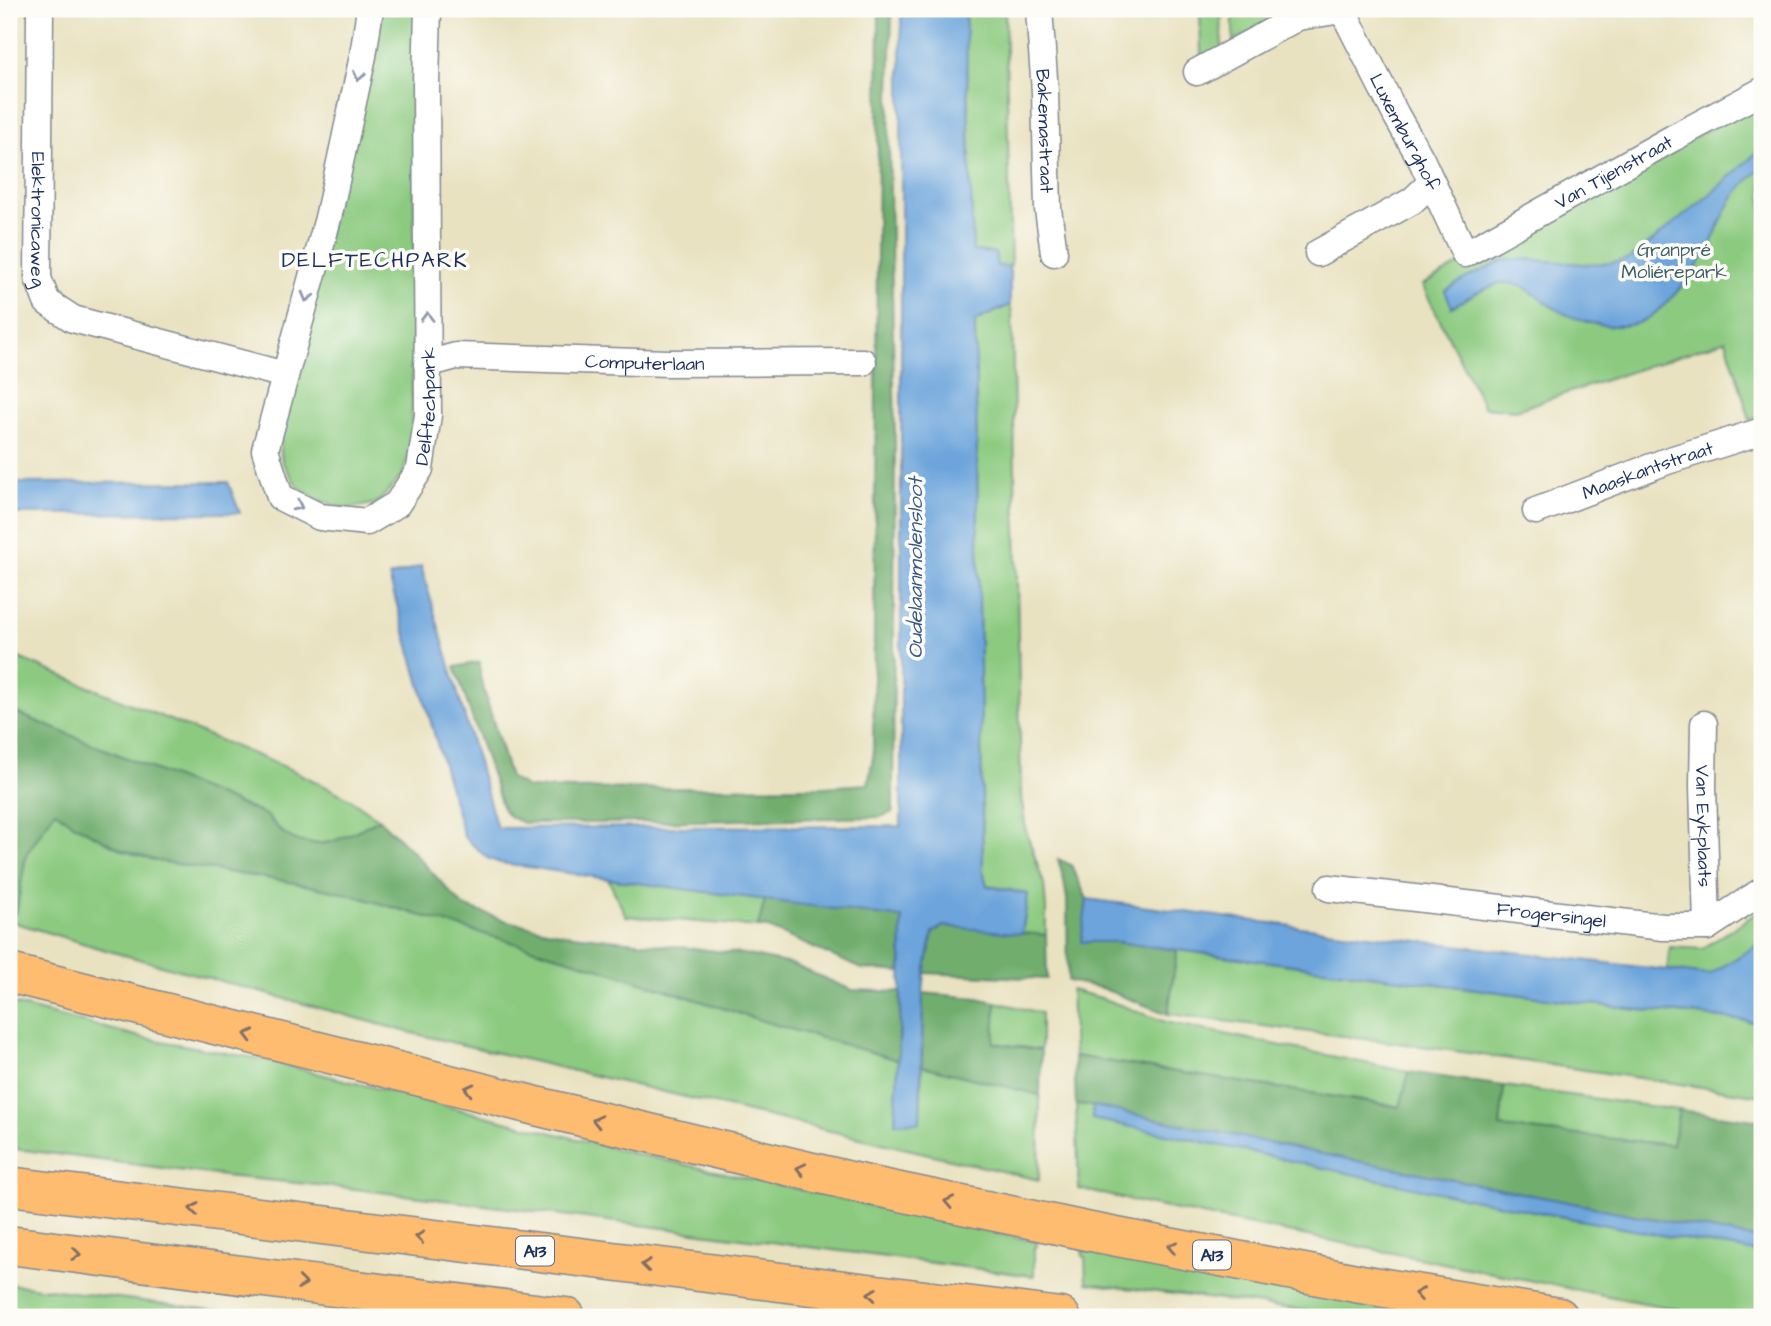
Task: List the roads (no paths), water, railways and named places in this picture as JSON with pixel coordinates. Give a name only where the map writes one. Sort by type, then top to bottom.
[{"type":"highway","name":"A13","points":[[9,973],[523,1103],[867,1185],[1361,1284],[1559,1317]]},
{"type":"highway","name":"A13","points":[[9,1186],[1061,1317]]},
{"type":"highway","points":[[9,1245],[566,1317]]},
{"type":"street","name":"Elektronicaweg","points":[[40,9],[38,278],[47,302],[73,319],[285,375]]},
{"type":"street","name":"Delftechpark","points":[[370,9],[363,56],[328,218],[265,450],[280,497],[320,517],[367,522],[397,504],[420,469],[428,415],[428,9]]},
{"type":"street","name":"Bakemastraat","points":[[1039,9],[1045,92],[1048,209],[1054,253]]},
{"type":"street","name":"Luxemburghof","points":[[1197,72],[1298,17],[1342,9],[1421,159],[1465,254]]},
{"type":"street","name":"Van Tijenstraat","points":[[1465,254],[1762,91]]},
{"type":"street","points":[[1318,253],[1412,201],[1432,183]]},
{"type":"street","name":"Computerlaan","points":[[428,364],[456,356],[668,363],[863,362]]},
{"type":"street","name":"Maaskantstraat","points":[[1536,511],[1667,461],[1762,431]]},
{"type":"street","name":"Van Eykplaats","points":[[1704,724],[1707,927]]},
{"type":"street","name":"Frogersingel","points":[[1329,888],[1663,927],[1707,927]]},
{"type":"street","points":[[1707,927],[1762,891]]},
{"type":"water","name":"Oudelaanmolensloot","points":[[901,9],[965,9],[973,251],[995,253],[997,266],[1008,266],[1010,272],[1010,305],[975,321],[983,871],[987,886],[1028,894],[1022,934],[943,926],[933,933],[923,993],[920,1122],[895,1123],[902,918],[608,879],[500,863],[487,858],[464,837],[389,577],[421,566],[497,828],[901,826]]},
{"type":"water","points":[[1762,148],[1762,168],[1731,201],[1702,259],[1670,300],[1643,321],[1622,326],[1587,322],[1565,314],[1529,290],[1510,283],[1488,288],[1452,307],[1445,291],[1504,260],[1527,259],[1583,264],[1629,259],[1708,196]]},
{"type":"water","points":[[228,482],[240,513],[9,514],[9,483]]},
{"type":"water","points":[[1087,899],[1709,975],[1762,942],[1762,1023],[1630,1009],[1117,942],[1081,942]]},
{"type":"water","points":[[1093,1106],[1762,1240],[1762,1253],[1479,1200],[1092,1119]]},
{"type":"district","name":"DELFTECHPARK","points":[[375,260]]},
{"type":"park label","name":"Granpré Moliérepark","points":[[1674,260]]}]
